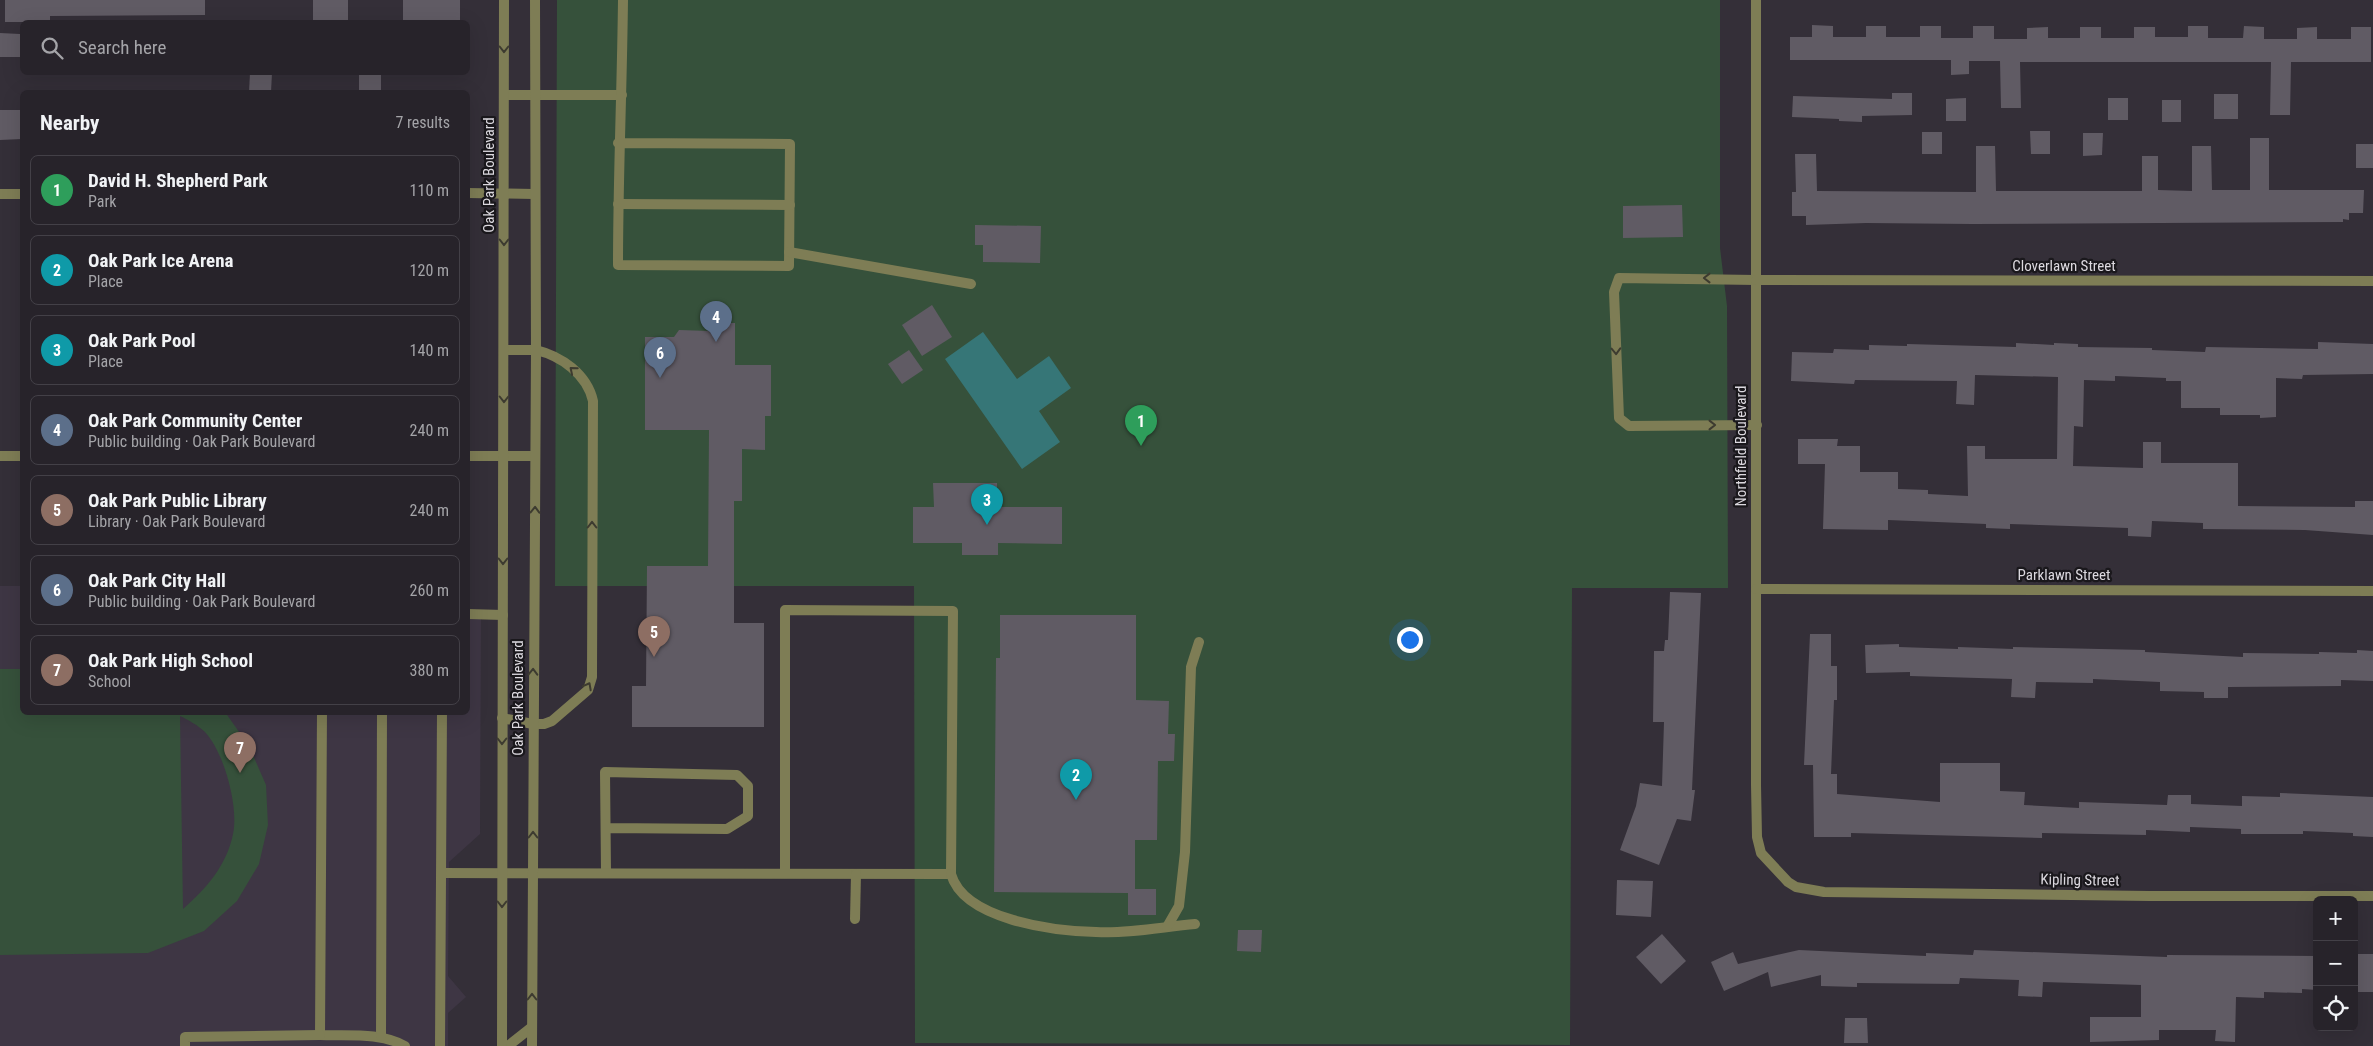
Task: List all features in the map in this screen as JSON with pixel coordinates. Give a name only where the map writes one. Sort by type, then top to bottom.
[{"type":"street","name":"Oak Park Boulevard","points":[[502,1046],[504,0]]},
{"type":"street","name":"Oak Park Boulevard","points":[[532,1046],[532,724],[536,350],[534,194],[535,0]]},
{"type":"street","points":[[618,143],[790,144],[789,266],[618,265],[618,143],[622,95],[623,0]]},
{"type":"street","name":"Northfield Boulevard","points":[[1756,0],[1757,837],[1761,853],[1788,882]]},
{"type":"street","points":[[504,94],[622,95]]},
{"type":"street","points":[[470,193],[534,194]]},
{"type":"street","points":[[0,194],[20,194]]},
{"type":"street","points":[[618,204],[790,205]]},
{"type":"street","points":[[789,252],[971,284]]},
{"type":"street","name":"Cloverlawn Street","points":[[1757,426],[1629,426],[1619,418],[1614,292],[1619,278],[2373,281]]},
{"type":"street","points":[[502,718],[532,724],[544,724],[552,721],[588,690],[592,677],[593,401],[590,388],[584,379],[553,354],[536,350],[504,350]]},
{"type":"street","points":[[0,456],[20,456]]},
{"type":"street","points":[[470,456],[534,456]]},
{"type":"street","name":"Parklawn Street","points":[[1756,589],[2373,591]]},
{"type":"street","points":[[785,873],[785,610],[953,611],[951,874],[955,886],[978,907],[1033,925],[1096,932],[1195,924]]},
{"type":"street","points":[[470,614],[503,615]]},
{"type":"street","points":[[1166,927],[1179,906],[1185,842],[1191,667],[1199,642]]},
{"type":"street","points":[[320,1035],[322,715]]},
{"type":"street","points":[[381,1036],[382,715]]},
{"type":"street","points":[[440,1046],[442,715]]},
{"type":"street","points":[[606,828],[727,829],[748,816],[748,786],[737,775],[606,772],[606,828],[606,872]]},
{"type":"street","points":[[442,873],[951,874]]},
{"type":"street","points":[[855,919],[856,874]]},
{"type":"street","name":"Kipling Street","points":[[1788,882],[1796,887],[1824,892],[2150,896],[2373,896]]},
{"type":"street","points":[[508,1046],[532,1027]]},
{"type":"street","points":[[185,1046],[185,1037],[320,1035],[381,1036],[405,1046]]},
{"type":"shaded area","points":[[557,0],[1720,0],[1720,248],[1727,306],[1728,588],[1572,588],[1570,1045],[915,1043],[914,586],[555,586]]},
{"type":"shaded area","points":[[983,332],[1017,379],[1049,356],[1071,388],[1039,411],[1060,442],[1022,469],[945,359]]},
{"type":"shaded area","points":[[0,586],[20,586],[20,715],[470,715],[470,614],[481,614],[480,834],[449,862],[448,976],[466,997],[448,1013],[448,1046],[0,1046]]},
{"type":"shaded area","points":[[0,669],[20,669],[20,715],[227,715],[249,746],[266,785],[268,825],[259,864],[237,901],[204,931],[148,953],[0,955]],"holes":[[[180,716],[196,725],[212,741],[224,766],[232,795],[234,823],[230,845],[221,866],[200,893],[183,909]]]},
{"type":"building","points":[[5,0],[205,0],[205,15],[50,16],[50,20],[5,22]]},
{"type":"building","points":[[313,0],[348,0],[348,20],[313,20]]},
{"type":"building","points":[[403,0],[460,0],[460,20],[403,20]]},
{"type":"building","points":[[1812,25],[1833,26],[1833,37],[1866,37],[1866,26],[1886,26],[1886,37],[1920,37],[1920,26],[1941,26],[1941,38],[1973,38],[1973,26],[1994,26],[1994,39],[2027,39],[2027,28],[2048,27],[2048,38],[2080,38],[2080,27],[2101,27],[2101,38],[2134,38],[2134,27],[2155,27],[2155,37],[2188,37],[2188,26],[2208,26],[2208,38],[2243,38],[2244,26],[2264,27],[2264,39],[2297,39],[2297,28],[2317,27],[2317,39],[2351,39],[2351,27],[2371,27],[2371,62],[2291,62],[2290,115],[2270,115],[2271,62],[2020,62],[2021,108],[2001,108],[2000,61],[1969,61],[1969,74],[1951,75],[1951,60],[1790,60],[1790,37],[1812,37]]},
{"type":"building","points":[[0,33],[20,34],[20,57],[0,57]]},
{"type":"building","points":[[250,75],[272,75],[271,90],[249,90]]},
{"type":"building","points":[[359,75],[381,75],[381,90],[359,90]]},
{"type":"building","points":[[1892,93],[1912,93],[1912,115],[1862,116],[1862,122],[1792,117],[1793,96],[1892,99]]},
{"type":"building","points":[[2214,94],[2238,94],[2238,119],[2214,119]]},
{"type":"building","points":[[1966,98],[1966,121],[1946,121],[1946,99]]},
{"type":"building","points":[[2108,98],[2128,98],[2128,120],[2108,120]]},
{"type":"building","points":[[2162,100],[2181,100],[2181,122],[2162,122]]},
{"type":"building","points":[[0,110],[20,110],[20,139],[0,140]]},
{"type":"building","points":[[2030,131],[2050,131],[2050,154],[2031,154]]},
{"type":"building","points":[[1922,132],[1942,132],[1942,154],[1922,154]]},
{"type":"building","points":[[2083,133],[2103,133],[2102,155],[2083,156]]},
{"type":"building","points":[[2250,138],[2269,138],[2269,190],[2364,190],[2363,213],[2349,213],[2349,220],[2343,219],[2343,222],[1866,223],[1806,225],[1806,216],[1792,216],[1792,192],[1796,192],[1795,154],[1816,154],[1817,191],[1976,192],[1976,146],[1995,146],[1996,191],[2142,191],[2142,156],[2158,156],[2158,190],[2192,191],[2192,146],[2211,146],[2212,190],[2250,190]]},
{"type":"building","points":[[2356,144],[2373,144],[2373,168],[2356,168]]},
{"type":"building","points":[[1682,205],[1683,237],[1623,238],[1623,206]]},
{"type":"building","points":[[975,225],[1041,226],[1040,263],[983,262],[983,245],[975,245]]},
{"type":"building","points":[[932,305],[952,337],[922,356],[902,325]]},
{"type":"building","points":[[716,323],[735,323],[735,365],[771,365],[771,416],[765,416],[765,450],[742,449],[742,501],[734,501],[734,623],[764,623],[764,727],[632,727],[632,686],[646,686],[647,566],[708,566],[709,430],[645,430],[645,337],[674,337],[679,330],[710,331]]},
{"type":"building","points":[[2318,342],[2373,344],[2373,374],[2303,375],[2302,379],[2276,378],[2276,417],[2260,418],[2260,415],[2220,415],[2220,408],[2181,408],[2181,381],[2166,381],[2166,378],[2115,376],[2115,381],[2084,380],[2083,427],[2074,426],[2073,466],[2143,468],[2143,442],[2161,442],[2161,463],[2238,463],[2238,506],[2355,507],[2355,501],[2373,501],[2373,535],[2305,530],[2203,529],[2203,523],[2152,521],[2151,537],[2128,536],[2128,528],[2010,524],[2010,529],[1986,528],[1986,524],[1888,520],[1888,530],[1823,529],[1825,464],[1798,464],[1798,439],[1838,439],[1837,446],[1860,446],[1860,472],[1898,472],[1898,489],[1928,490],[1928,494],[1968,496],[1967,446],[1985,446],[1985,459],[2057,459],[2058,377],[1975,375],[1974,405],[1956,404],[1957,381],[1855,380],[1854,384],[1791,381],[1792,352],[1833,353],[1834,349],[1869,350],[1869,345],[1907,346],[1907,344],[2016,347],[2016,343],[2054,345],[2054,343],[2078,344],[2078,347],[2152,348],[2152,350],[2205,352],[2206,347],[2318,349]]},
{"type":"building","points":[[909,350],[923,370],[902,384],[888,364]]},
{"type":"building","points":[[933,483],[997,483],[997,507],[1062,507],[1062,544],[998,543],[998,555],[962,555],[962,543],[913,543],[913,507],[934,507]]},
{"type":"building","points":[[1670,592],[1701,593],[1692,790],[1695,790],[1691,821],[1677,819],[1659,865],[1620,850],[1636,806],[1640,783],[1662,786],[1664,722],[1653,722],[1654,651],[1664,651],[1665,640],[1668,640]]},
{"type":"building","points":[[1000,615],[1136,615],[1136,700],[1169,701],[1168,734],[1175,734],[1174,761],[1158,761],[1157,840],[1135,840],[1135,889],[1156,889],[1156,915],[1128,915],[1128,893],[994,892],[996,658],[1000,658]]},
{"type":"building","points":[[1810,634],[1831,634],[1831,666],[1837,666],[1837,700],[1834,700],[1831,774],[1837,774],[1837,794],[1940,802],[1940,763],[2000,763],[2000,791],[2025,792],[2024,805],[2079,808],[2079,802],[2167,805],[2168,795],[2191,795],[2191,804],[2242,806],[2242,796],[2280,797],[2280,793],[2373,797],[2373,837],[2353,836],[2353,833],[2303,831],[2303,834],[2241,834],[2241,829],[2190,827],[2190,832],[2146,830],[2146,835],[2042,833],[2042,838],[1851,833],[1851,837],[1814,837],[1813,765],[1804,765]]},
{"type":"building","points":[[1899,644],[1899,647],[1958,649],[1958,647],[2013,649],[2013,647],[2145,650],[2145,652],[2243,657],[2243,653],[2319,654],[2319,652],[2357,653],[2357,650],[2373,651],[2373,681],[2341,680],[2341,686],[2228,687],[2228,698],[2204,698],[2204,692],[2160,691],[2160,682],[2093,679],[2093,683],[2036,682],[2035,698],[2011,697],[2012,679],[1910,676],[1910,672],[1866,673],[1865,645]]},
{"type":"building","points":[[1617,880],[1653,881],[1651,917],[1616,915]]},
{"type":"building","points":[[1238,930],[1262,930],[1261,952],[1237,951]]},
{"type":"building","points":[[1662,934],[1686,961],[1661,984],[1636,957]]},
{"type":"building","points":[[1799,950],[1926,956],[1926,953],[1973,955],[1974,950],[2167,957],[2167,955],[2313,956],[2313,990],[2302,989],[2302,993],[2264,992],[2264,998],[2236,997],[2235,1042],[2215,1041],[2216,1030],[2159,1030],[2159,1040],[2090,1042],[2090,1017],[2141,1017],[2141,985],[2043,982],[2042,997],[2018,996],[2019,980],[1960,978],[1959,984],[1857,983],[1857,987],[1821,986],[1821,975],[1771,987],[1768,972],[1724,991],[1711,962],[1733,952],[1738,964]]},
{"type":"building","points":[[2358,954],[2373,954],[2373,992],[2358,992]]},
{"type":"building","points":[[1845,1018],[1867,1018],[1868,1043],[1844,1043]]},
{"type":"place","name":"Oak Park Community Center","points":[[716,342]]},
{"type":"place","name":"Oak Park City Hall","points":[[660,378]]},
{"type":"place","name":"David H. Shepherd Park","points":[[1141,446]]},
{"type":"place","name":"Oak Park Pool","points":[[987,525]]},
{"type":"place","name":"Oak Park Public Library","points":[[654,657]]},
{"type":"place","name":"Oak Park High School","points":[[240,773]]},
{"type":"place","name":"Oak Park Ice Arena","points":[[1076,800]]}]
